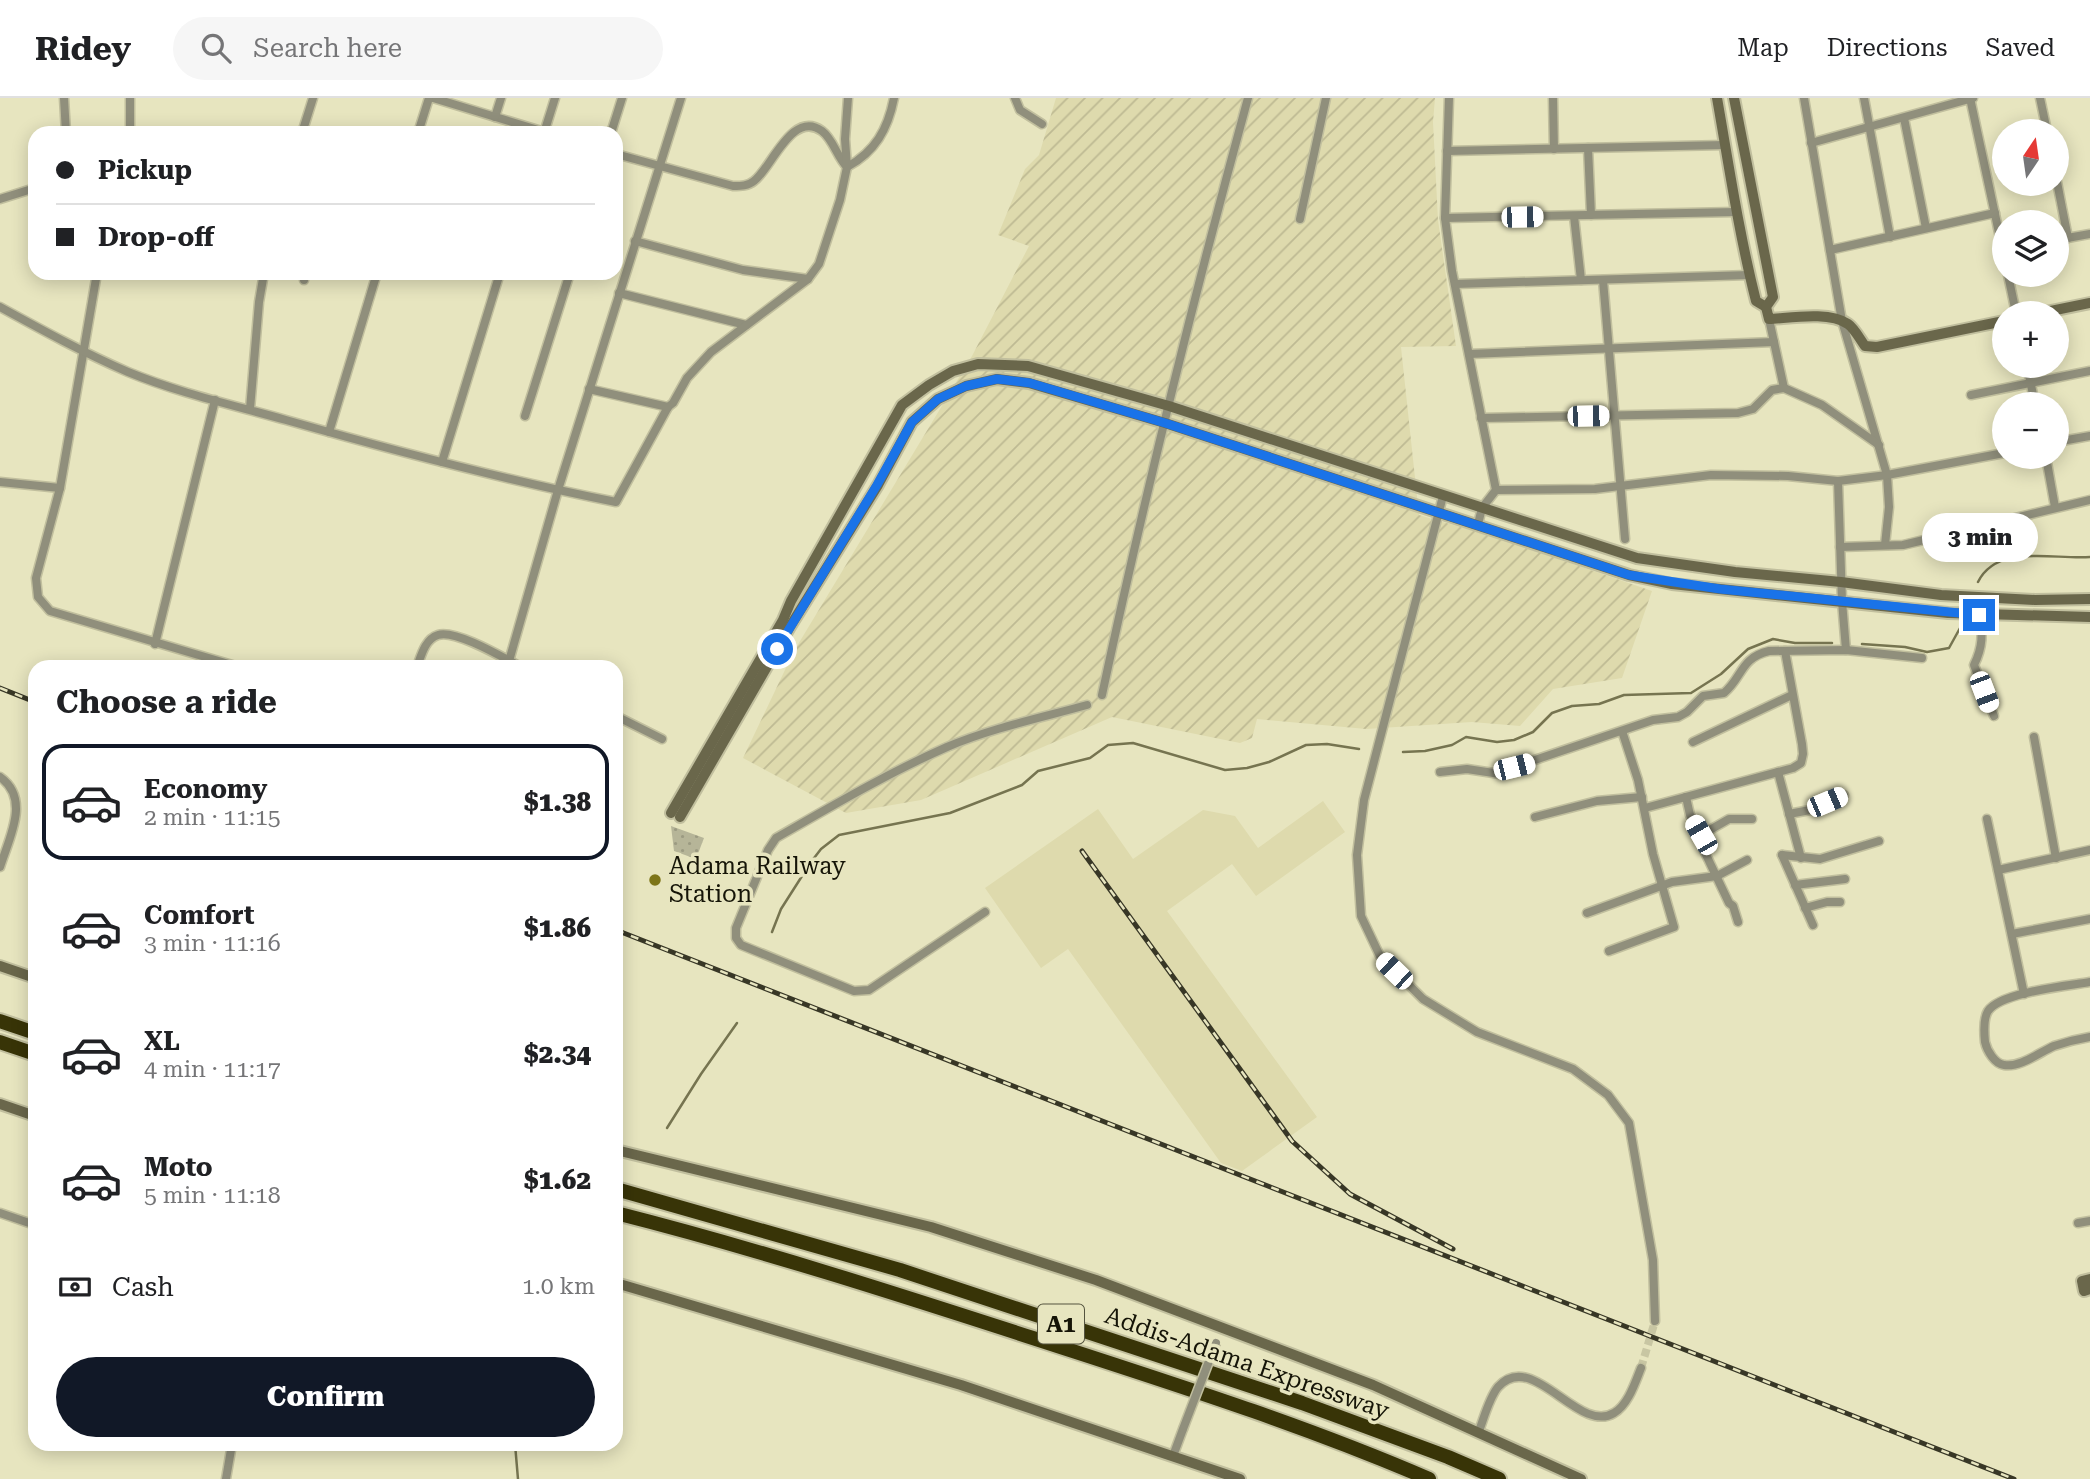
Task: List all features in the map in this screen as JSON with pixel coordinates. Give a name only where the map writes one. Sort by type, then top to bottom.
[{"type":"highway","points":[[0,1021],[28,1031]]},
{"type":"highway","points":[[0,1041],[28,1051]]},
{"type":"highway","name":"Addis-Adama Expressway","points":[[623,1191],[900,1270],[1302,1403],[1448,1457],[1499,1479]]},
{"type":"highway","name":"Addis-Adama Expressway","points":[[623,1215],[904,1296],[1182,1386],[1377,1456],[1429,1479]]},
{"type":"main road","points":[[1717,98],[1749,275],[1756,301],[1766,307],[1769,320],[1818,316],[1842,321],[1850,325],[1866,346],[1877,347],[1992,323]]},
{"type":"main road","points":[[1734,98],[1773,297],[1766,307]]},
{"type":"main road","points":[[2069,307],[2090,303]]},
{"type":"main road","points":[[2090,599],[2035,600],[1941,595],[1637,558],[1168,406],[1028,366],[978,364],[953,371],[929,384],[902,405],[791,601],[676,815],[877,485],[912,422],[938,399],[966,386],[997,379],[1030,383],[1165,423],[1629,575],[1672,583],[1979,615],[2090,617]]},
{"type":"main road","points":[[0,966],[28,976]]},
{"type":"main road","points":[[0,1104],[28,1114]]},
{"type":"main road","points":[[623,1152],[931,1227],[1096,1280],[1373,1385],[1581,1479]]},
{"type":"main road","points":[[623,1285],[961,1385],[1240,1479]]},
{"type":"street","points":[[64,98],[66,126]]},
{"type":"street","points":[[130,98],[130,126]]},
{"type":"street","points":[[304,126],[313,98]]},
{"type":"street","points":[[421,126],[431,98],[523,126]]},
{"type":"street","points":[[495,117],[501,98]]},
{"type":"street","points":[[547,126],[555,98]]},
{"type":"street","points":[[613,126],[622,98]]},
{"type":"street","points":[[509,660],[558,490],[681,98]]},
{"type":"street","points":[[0,307],[128,372],[215,400],[442,462],[617,502],[668,407],[698,364],[808,279],[819,264],[840,200],[847,167],[845,139],[848,98]]},
{"type":"street","points":[[847,167],[864,158],[878,141],[894,98]]},
{"type":"street","points":[[1015,98],[1020,110],[1042,124]]},
{"type":"street","points":[[1102,695],[1130,564],[1192,305],[1248,98]]},
{"type":"street","points":[[1300,219],[1326,98]]},
{"type":"street","points":[[1450,98],[1445,218],[1455,284],[1496,490],[1482,508],[1478,524]]},
{"type":"street","points":[[1553,98],[1553,149]]},
{"type":"street","points":[[1804,98],[1842,321],[1887,475],[1889,507],[1885,545]]},
{"type":"street","points":[[1864,98],[1890,237]]},
{"type":"street","points":[[1926,98],[1929,110]]},
{"type":"street","points":[[1811,143],[1971,98],[1994,210]]},
{"type":"street","points":[[2040,98],[2044,119]]},
{"type":"street","points":[[1904,118],[1926,228]]},
{"type":"street","points":[[623,156],[733,186],[744,186],[752,183],[764,172],[778,149],[796,130],[811,127],[822,131],[847,167]]},
{"type":"street","points":[[1447,151],[1725,145]]},
{"type":"street","points":[[1588,148],[1591,215]]},
{"type":"street","points":[[0,199],[28,190]]},
{"type":"street","points":[[1445,218],[1736,212]]},
{"type":"street","points":[[1830,250],[1992,214]]},
{"type":"street","points":[[1574,216],[1581,280]]},
{"type":"street","points":[[2069,238],[2090,234]]},
{"type":"street","points":[[635,241],[743,270],[808,279]]},
{"type":"street","points":[[1455,284],[1749,275]]},
{"type":"street","points":[[96,280],[60,488],[36,578],[38,597],[50,611],[213,660]]},
{"type":"street","points":[[250,409],[263,280]]},
{"type":"street","points":[[329,432],[375,280]]},
{"type":"street","points":[[442,462],[498,280]]},
{"type":"street","points":[[525,416],[568,280]]},
{"type":"street","points":[[1603,280],[1625,539]]},
{"type":"street","points":[[619,293],[746,325]]},
{"type":"street","points":[[1769,320],[1784,388]]},
{"type":"street","points":[[1469,354],[1774,342]]},
{"type":"street","points":[[1971,395],[2090,372]]},
{"type":"street","points":[[2030,378],[2033,392]]},
{"type":"street","points":[[1481,418],[1738,413],[1753,409],[1772,390],[1784,388],[1822,405],[1879,445]]},
{"type":"street","points":[[589,389],[668,407]]},
{"type":"street","points":[[155,644],[215,400]]},
{"type":"street","points":[[2069,440],[2090,436]]},
{"type":"street","points":[[1496,490],[1595,489],[1712,475],[1788,476],[1838,481],[1887,475],[1992,455]]},
{"type":"street","points":[[2048,469],[2055,507]]},
{"type":"street","points":[[1838,481],[1846,650]]},
{"type":"street","points":[[0,482],[60,488]]},
{"type":"street","points":[[1443,496],[1367,786],[1357,855],[1361,916],[1380,956],[1423,999],[1477,1032],[1573,1069],[1608,1095],[1629,1124],[1653,1260],[1655,1321]]},
{"type":"street","points":[[1840,547],[1903,545],[2090,500]]},
{"type":"street","points":[[1979,615],[1983,631],[1982,644],[1974,665],[1994,716]]},
{"type":"street","points":[[420,660],[430,639],[438,634],[463,639],[507,660]]},
{"type":"street","points":[[1440,772],[1467,769],[1500,774],[1653,720],[1678,717],[1703,696],[1724,693],[1746,662],[1758,654],[1846,650],[1922,658]]},
{"type":"street","points":[[1645,808],[1793,768],[1801,762],[1803,754],[1785,651]]},
{"type":"street","points":[[1693,742],[1792,695]]},
{"type":"street","points":[[985,912],[869,990],[855,991],[741,945],[736,938],[736,928],[768,850],[776,838],[880,779],[948,746],[1009,724],[1087,705]]},
{"type":"street","points":[[623,720],[662,739]]},
{"type":"street","points":[[1609,951],[1674,927],[1653,854],[1645,808],[1622,731]]},
{"type":"street","points":[[2034,737],[2056,858]]},
{"type":"street","points":[[1778,772],[1801,858]]},
{"type":"street","points":[[0,777],[14,791],[18,807],[0,867]]},
{"type":"street","points":[[1789,814],[1810,810],[1844,795]]},
{"type":"street","points":[[1535,817],[1597,801],[1642,797]]},
{"type":"street","points":[[1686,797],[1690,815],[1701,835]]},
{"type":"street","points":[[1738,922],[1733,906],[1729,903],[1699,840],[1701,835],[1729,819],[1752,819]]},
{"type":"street","points":[[1987,819],[2024,994]]},
{"type":"street","points":[[1813,925],[1782,855],[1820,859],[1879,841]]},
{"type":"street","points":[[1998,870],[2090,850]]},
{"type":"street","points":[[1587,913],[1672,882],[1717,876],[1747,860]]},
{"type":"street","points":[[1795,885],[1845,879]]},
{"type":"street","points":[[1805,908],[1827,902],[1840,902]]},
{"type":"street","points":[[2012,934],[2090,919]]},
{"type":"street","points":[[2090,982],[2024,994],[1999,1002],[1988,1011],[1983,1029],[1986,1046],[1996,1062],[2005,1066],[2014,1065],[2053,1047],[2090,1037]]},
{"type":"street","points":[[0,1213],[28,1223]]},
{"type":"street","points":[[2078,1223],[2090,1221]]},
{"type":"street","points":[[1173,1456],[1222,1327]]},
{"type":"street","points":[[1479,1432],[1499,1387],[1514,1377],[1530,1378],[1583,1411],[1601,1417],[1614,1413],[1628,1399],[1641,1368]]},
{"type":"street","points":[[226,1479],[231,1451]]},
{"type":"shaded area","points":[[1056,98],[1435,98],[1433,122],[1438,220],[1456,346],[1401,347],[1419,515],[1491,536],[1652,591],[1622,678],[1553,689],[1520,726],[1472,722],[1366,729],[1257,719],[1252,738],[1240,743],[1112,717],[921,800],[846,813],[743,758],[794,651],[972,356],[1029,246],[998,235],[1025,169],[1039,155]]},
{"type":"shaded area","points":[[1323,801],[1345,832],[1256,896],[1232,864],[1167,911],[1317,1117],[1242,1171],[1221,1163],[1068,949],[1041,968],[985,888],[1098,809],[1133,859],[1203,810],[1235,816],[1258,848]]},
{"type":"green space","points":[[671,826],[704,838],[696,859],[674,851]]},
{"type":"waterway","points":[[1978,582],[1987,570],[1998,562],[2012,558],[2090,557]]},
{"type":"waterway","points":[[1862,644],[1905,647],[1927,652],[1949,648],[1965,619]]},
{"type":"waterway","points":[[1403,752],[1425,751],[1452,745],[1466,737],[1497,742],[1514,740],[1533,732],[1552,713],[1572,706],[1599,704],[1624,695],[1691,693],[1721,674],[1748,649],[1773,639],[1795,643],[1832,643]]},
{"type":"waterway","points":[[772,932],[781,909],[811,862],[821,849],[839,835],[950,813],[1022,785],[1038,771],[1090,758],[1108,745],[1133,743],[1225,770],[1269,762],[1306,745],[1327,744],[1359,749]]},
{"type":"waterway","points":[[667,1128],[737,1023]]},
{"type":"waterway","points":[[516,1451],[518,1479]]},
{"type":"tunnel","points":[[1641,1368],[1655,1321]]},
{"type":"railway","points":[[0,688],[28,699]]},
{"type":"railway","points":[[1082,851],[1292,1141],[1350,1194],[1453,1249]]},
{"type":"railway","points":[[623,933],[2014,1479]]},
{"type":"place","name":"Adama Railway Station","points":[[655,880]]},
{"type":"route","points":[[777,649],[877,485],[912,422],[938,399],[966,386],[997,379],[1030,383],[1165,423],[1629,575],[1787,597],[1979,615]]}]
